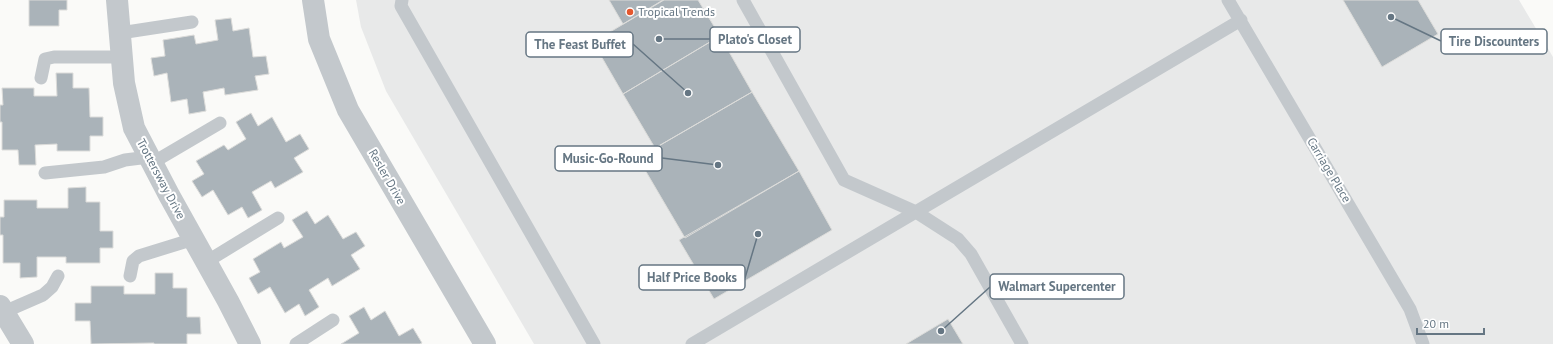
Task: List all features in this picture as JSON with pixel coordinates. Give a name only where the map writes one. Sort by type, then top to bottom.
[{"type":"street","name":"Trottersway Drive","points":[[117,0],[124,83],[134,128],[250,344]]},
{"type":"street","name":"Resler Drive","points":[[313,0],[319,39],[348,110],[485,344]]},
{"type":"street","points":[[2,309],[23,344]]},
{"type":"lane","points":[[402,0],[401,6],[594,344]]},
{"type":"lane","points":[[743,0],[844,180],[916,212],[958,239],[971,254],[1022,344]]},
{"type":"lane","name":"Carriage Place","points":[[1228,0],[1410,309],[1423,344]]},
{"type":"lane","points":[[692,344],[1241,20]]},
{"type":"lane","points":[[120,32],[192,22]]},
{"type":"lane","points":[[41,78],[45,59],[54,57],[122,57]]},
{"type":"lane","points":[[45,173],[104,167],[124,160],[151,160],[220,123]]},
{"type":"lane","points":[[206,262],[278,218]]},
{"type":"lane","points":[[130,276],[133,261],[139,256],[194,240]]},
{"type":"lane","points":[[2,309],[43,295],[52,287],[58,276]]},
{"type":"lane","points":[[296,344],[333,320]]},
{"type":"shaded area","points":[[356,0],[1519,0],[1553,57],[1553,344],[534,344],[386,91],[361,27]]},
{"type":"building","points":[[29,0],[67,0],[67,10],[59,10],[59,26],[29,26]]},
{"type":"building","name":"Tropical Trends","points":[[609,0],[663,0],[623,24]]},
{"type":"building","points":[[664,0],[698,0],[720,36],[623,94],[593,42]]},
{"type":"building","points":[[1343,0],[1418,0],[1438,34],[1382,67]]},
{"type":"building","points":[[231,18],[233,31],[249,28],[253,57],[266,56],[269,74],[255,76],[258,90],[225,95],[224,88],[203,92],[206,111],[189,114],[187,99],[171,102],[167,73],[154,76],[151,58],[165,56],[163,40],[194,35],[196,44],[218,40],[215,20]]},
{"type":"building","points":[[720,36],[752,92],[655,148],[623,94]]},
{"type":"building","points":[[56,73],[73,73],[73,88],[89,88],[90,117],[103,117],[103,136],[90,136],[90,151],[57,151],[57,144],[35,145],[36,165],[19,165],[18,150],[2,150],[2,122],[0,122],[0,105],[3,105],[2,88],[34,88],[34,96],[57,96]]},
{"type":"building","points":[[752,92],[799,171],[685,238],[638,158]]},
{"type":"building","points":[[251,113],[258,126],[272,117],[286,142],[300,134],[309,149],[294,158],[303,172],[275,188],[271,181],[252,192],[262,210],[248,218],[242,207],[228,215],[213,190],[202,197],[192,181],[204,174],[196,161],[224,145],[228,150],[246,139],[236,122]]},
{"type":"building","points":[[799,171],[832,230],[714,299],[679,240]]},
{"type":"building","points":[[86,187],[86,202],[100,202],[100,231],[113,231],[113,248],[100,248],[100,263],[66,263],[66,257],[37,257],[37,277],[20,278],[20,263],[3,263],[3,235],[0,235],[0,217],[4,217],[4,200],[37,200],[37,208],[68,208],[68,188]]},
{"type":"building","points":[[307,211],[315,224],[328,215],[343,239],[356,232],[365,246],[351,255],[360,269],[332,286],[328,278],[309,290],[319,307],[305,316],[299,304],[285,313],[270,287],[258,294],[249,278],[260,272],[253,259],[281,242],[284,248],[303,237],[292,220]]},
{"type":"building","points":[[155,273],[173,273],[173,288],[187,288],[187,317],[200,317],[201,334],[187,334],[187,344],[91,344],[90,321],[75,321],[75,303],[91,303],[91,286],[124,286],[124,294],[155,294]]},
{"type":"building","points":[[364,307],[371,320],[385,311],[399,336],[413,328],[422,343],[341,344],[359,333],[349,316]]},
{"type":"building","points":[[948,319],[963,344],[906,344]]},
{"type":"place","name":"Tropical Trends","points":[[630,12]]},
{"type":"place","name":"Tire Discounters","points":[[1391,17]]},
{"type":"place","name":"Plato's Closet","points":[[659,39]]},
{"type":"place","name":"The Feast Buffet","points":[[688,93]]},
{"type":"place","name":"Music-Go-Round","points":[[718,165]]},
{"type":"place","name":"Half Price Books","points":[[758,234]]},
{"type":"place","name":"Walmart Supercenter","points":[[941,331]]}]
